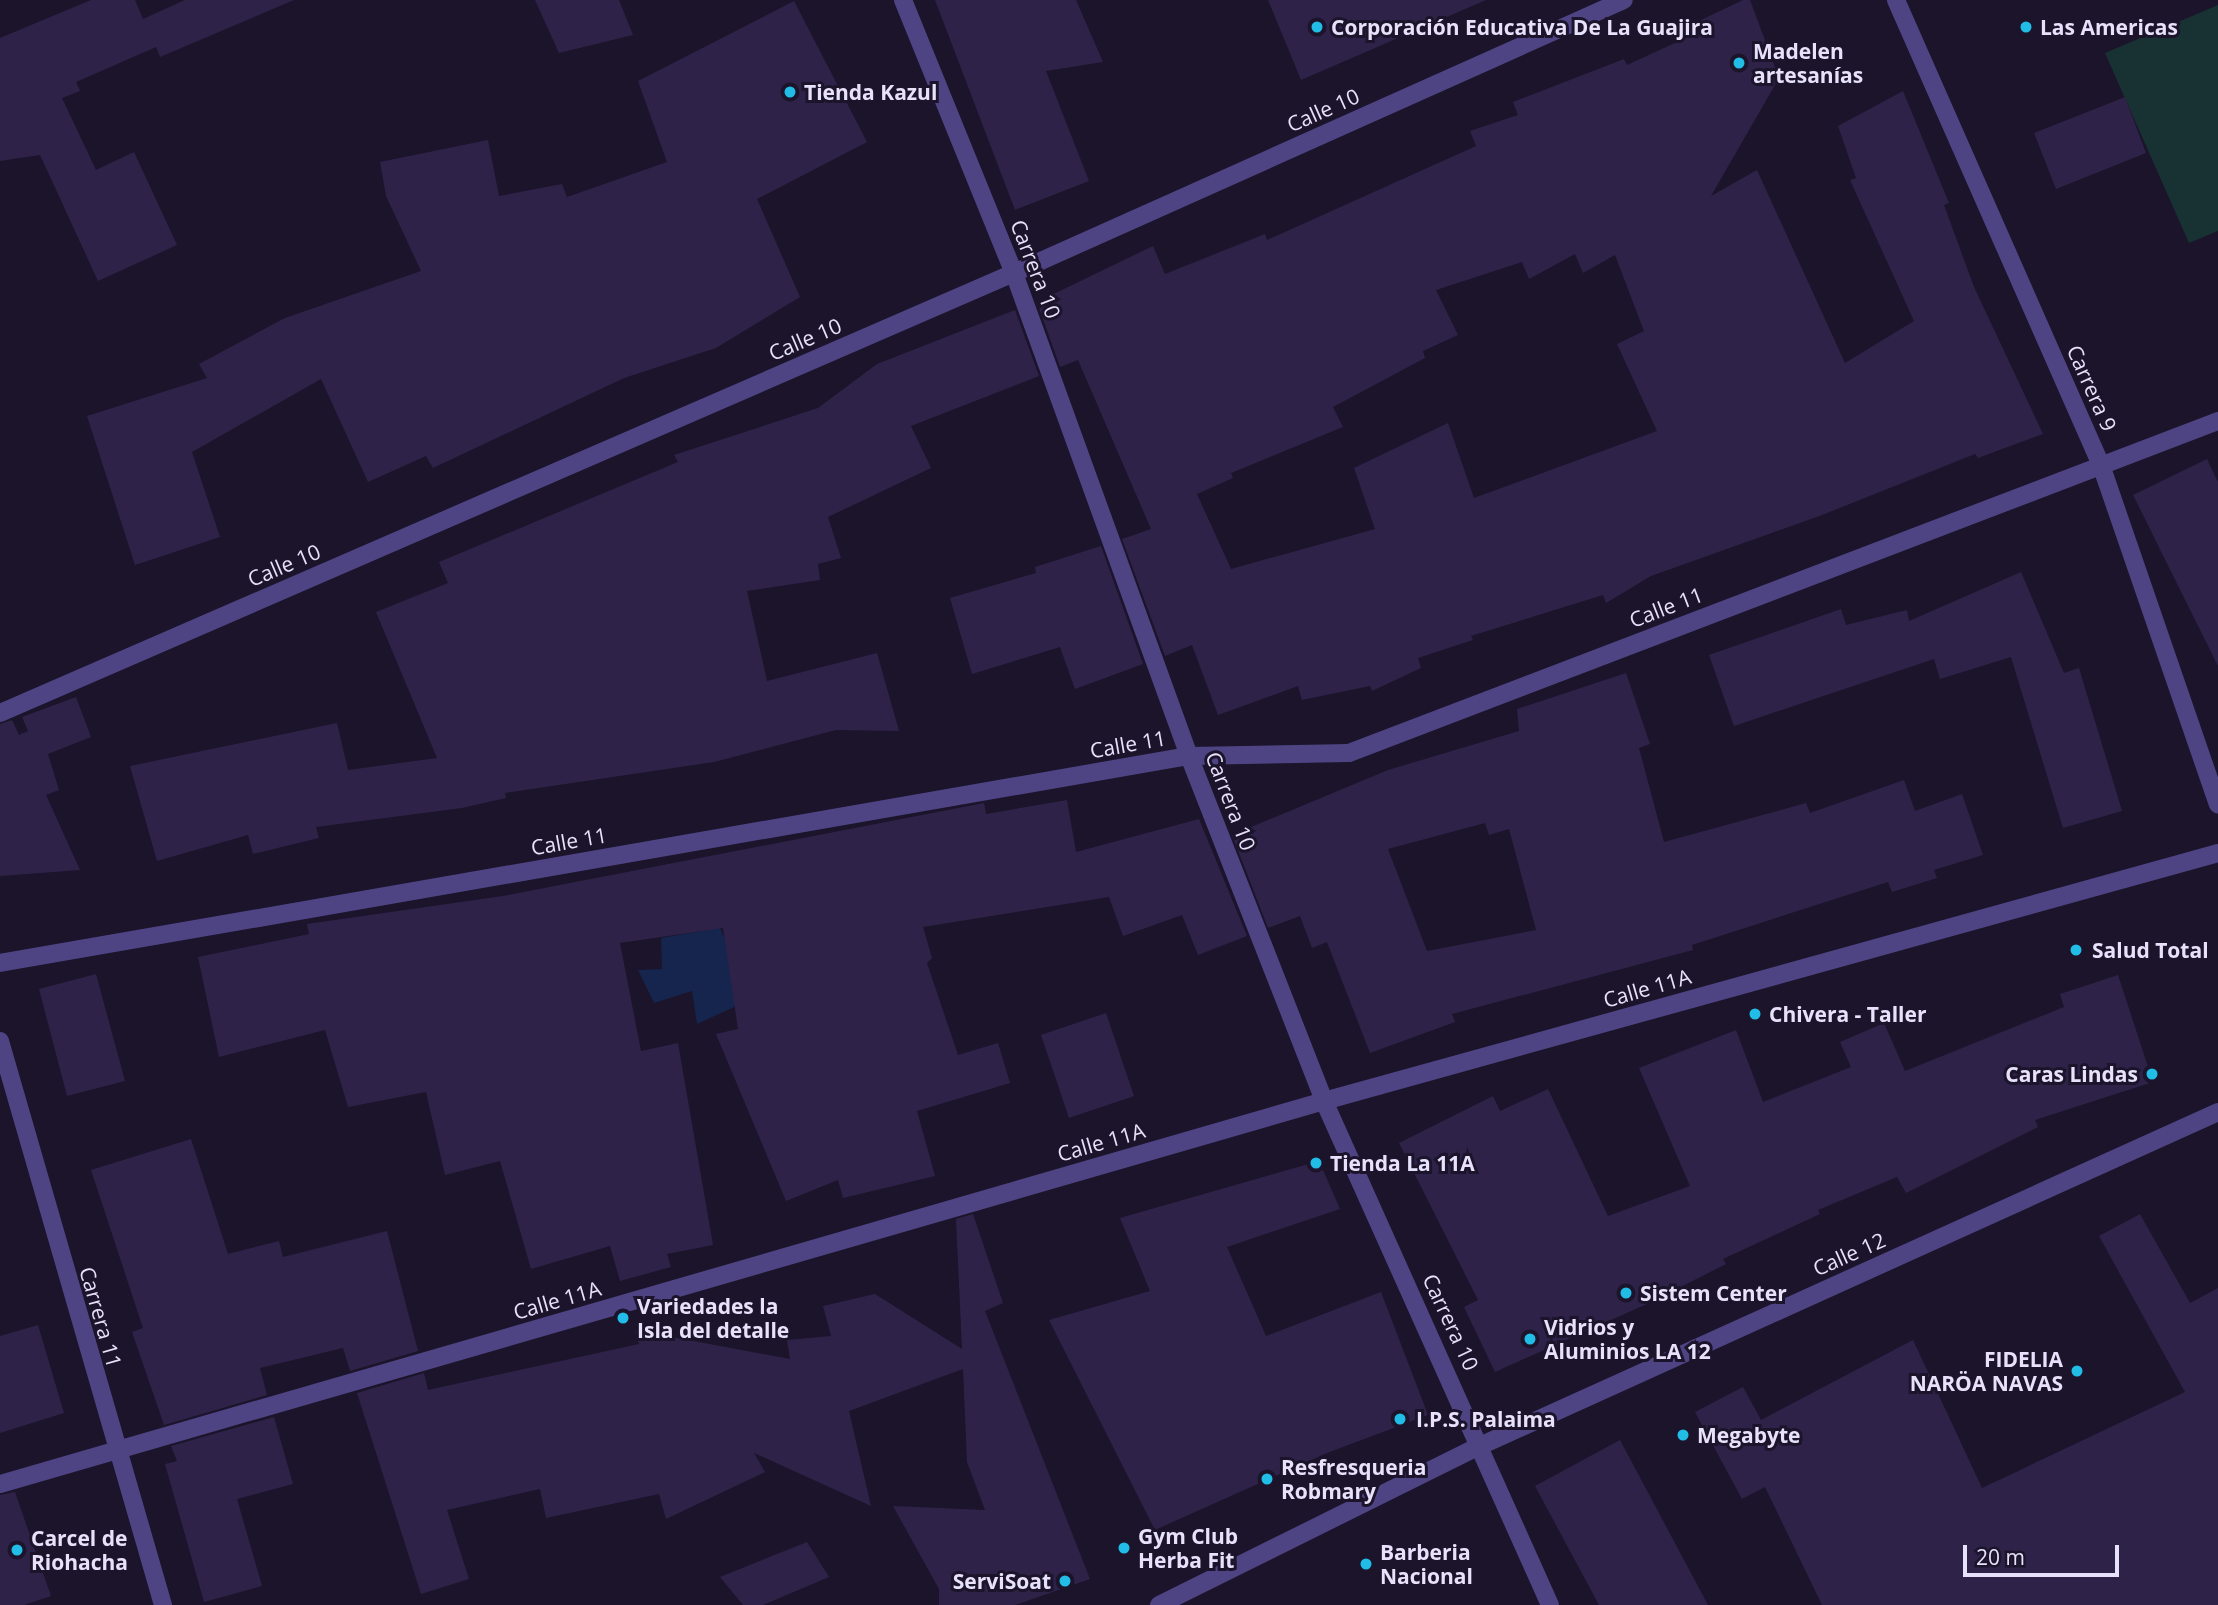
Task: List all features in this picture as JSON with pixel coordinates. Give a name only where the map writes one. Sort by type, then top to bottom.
[{"type":"street","name":"Carrera 10","points":[[903,0],[1014,273],[1189,756],[1324,1101],[1482,1445],[1550,1605]]},
{"type":"street","name":"Calle 10","points":[[0,713],[1014,273],[1624,0]]},
{"type":"street","name":"Carrera 9","points":[[1896,0],[2101,465],[2218,804]]},
{"type":"street","name":"Calle 11","points":[[0,964],[1189,756],[1349,753],[2218,421]]},
{"type":"street","name":"Calle 11A","points":[[0,1484],[1324,1101],[2218,853]]},
{"type":"street","name":"Carrera 11","points":[[0,1041],[115,1452],[163,1605]]},
{"type":"street","name":"Calle 12","points":[[1159,1605],[1482,1445],[2218,1112]]},
{"type":"green space","points":[[2218,5],[2218,231],[2189,243],[2105,53]]},
{"type":"water","points":[[720,928],[752,999],[697,1024],[692,991],[654,1003],[638,970],[662,969],[661,938]]},
{"type":"building","points":[[91,0],[135,0],[143,19],[185,0],[294,0],[160,57],[156,47],[76,82],[80,91],[62,98],[96,170],[134,152],[177,245],[98,281],[40,155],[0,161],[0,38]]},
{"type":"building","points":[[535,0],[619,0],[633,35],[559,53]]},
{"type":"building","points":[[935,0],[1076,0],[1103,62],[1046,71],[1089,181],[1015,210]]},
{"type":"building","points":[[1268,0],[1486,0],[1301,80]]},
{"type":"building","points":[[1743,0],[1750,0],[1779,78],[1711,196],[1757,170],[1845,363],[1914,321],[1850,180],[1856,178],[1838,126],[1903,91],[1949,203],[1944,205],[1974,287],[2043,434],[1978,458],[1975,454],[1822,515],[1651,576],[1606,603],[1603,595],[1471,636],[1473,640],[1418,658],[1421,668],[1372,691],[1370,686],[1302,700],[1298,686],[1218,715],[1192,645],[1165,656],[1122,539],[1151,529],[1078,360],[1060,367],[1037,302],[1153,246],[1165,274],[1265,234],[1267,240],[1476,146],[1470,131],[1518,115],[1513,102],[1624,59],[1627,65],[1703,30],[1699,21]],"holes":[[[1575,254],[1583,273],[1615,255],[1644,331],[1617,344],[1657,431],[1474,498],[1448,423],[1354,468],[1375,529],[1231,569],[1197,494],[1233,478],[1231,473],[1343,427],[1333,407],[1425,358],[1423,351],[1458,335],[1436,290],[1522,262],[1529,279]]]},
{"type":"building","points":[[794,1],[867,142],[757,199],[800,297],[716,348],[624,378],[433,468],[426,456],[368,482],[321,379],[192,452],[220,537],[135,565],[87,416],[207,378],[199,364],[285,318],[421,271],[386,196],[380,162],[488,140],[499,196],[562,184],[567,197],[667,162],[638,81]]},
{"type":"building","points":[[2125,97],[2146,153],[2056,189],[2034,133]]},
{"type":"building","points":[[1015,310],[1039,376],[911,426],[931,468],[828,517],[841,558],[818,564],[820,580],[747,591],[767,681],[877,653],[899,731],[836,730],[714,762],[505,793],[506,798],[462,808],[316,827],[319,838],[253,854],[248,835],[157,861],[130,766],[337,723],[348,770],[437,758],[376,612],[448,583],[439,562],[678,462],[674,455],[818,408],[877,364]]},
{"type":"building","points":[[2207,459],[2218,482],[2218,666],[2133,495]]},
{"type":"building","points":[[1101,546],[1143,664],[1075,689],[1060,647],[972,674],[950,598],[1036,573],[1035,567]]},
{"type":"building","points":[[2021,572],[2064,673],[2079,668],[2122,811],[2063,828],[2011,657],[1940,679],[1934,659],[1734,726],[1709,655],[1841,609],[1846,625],[1907,610],[1909,621]]},
{"type":"building","points":[[1626,673],[1650,744],[1639,748],[1664,842],[1806,803],[1810,813],[1904,780],[1915,811],[1962,794],[1983,855],[1934,870],[1937,878],[1892,892],[1888,882],[1692,945],[1693,950],[1452,1014],[1455,1022],[1370,1053],[1327,942],[1312,948],[1300,916],[1268,928],[1232,835],[1388,770],[1519,731],[1517,709]],"holes":[[[1485,823],[1489,835],[1509,829],[1536,930],[1427,951],[1388,849]]]},
{"type":"building","points":[[76,697],[91,737],[48,754],[59,790],[46,795],[80,870],[0,876],[0,724],[12,720],[19,735],[28,731],[22,717]]},
{"type":"building","points":[[1067,800],[1076,852],[1199,819],[1247,936],[1198,955],[1182,915],[1123,936],[1109,897],[923,927],[932,958],[927,963],[958,1055],[998,1043],[1010,1083],[917,1111],[935,1176],[843,1198],[838,1180],[786,1201],[716,1034],[738,1029],[723,928],[620,943],[641,1051],[678,1043],[713,1245],[667,1254],[671,1267],[620,1281],[610,1246],[531,1269],[500,1161],[445,1175],[426,1092],[348,1107],[325,1030],[219,1057],[198,957],[309,934],[307,924],[503,896],[984,803],[986,814]]},
{"type":"building","points":[[96,974],[125,1081],[67,1096],[39,989]]},
{"type":"building","points":[[2118,975],[2153,1082],[2035,1120],[2038,1127],[1906,1193],[1897,1177],[1818,1210],[1820,1214],[1723,1259],[1726,1264],[1649,1303],[1495,1372],[1464,1307],[1478,1300],[1399,1143],[1493,1096],[1500,1111],[1548,1089],[1608,1216],[1690,1186],[1639,1068],[1736,1030],[1763,1102],[1851,1067],[1840,1042],[1884,1023],[1905,1071],[2064,1007],[2060,994]]},
{"type":"building","points":[[1106,1013],[1134,1096],[1069,1118],[1041,1035]]},
{"type":"building","points":[[191,1139],[228,1254],[279,1241],[283,1257],[387,1231],[418,1351],[350,1371],[343,1348],[260,1368],[267,1395],[164,1425],[132,1332],[143,1328],[91,1170]]},
{"type":"building","points":[[1319,1161],[1340,1209],[1227,1247],[1266,1336],[1381,1292],[1428,1415],[1327,1453],[1155,1530],[1049,1320],[1150,1291],[1120,1218]]},
{"type":"building","points":[[973,1214],[1003,1303],[985,1311],[1090,1579],[1015,1605],[939,1605],[939,1589],[893,1506],[985,1510],[967,1462],[963,1369],[849,1411],[871,1506],[754,1453],[765,1472],[666,1519],[659,1494],[546,1518],[540,1489],[447,1510],[469,1579],[421,1594],[357,1393],[424,1373],[428,1390],[639,1344],[635,1330],[790,1359],[787,1340],[831,1336],[823,1306],[875,1294],[962,1349],[956,1219]]},
{"type":"building","points":[[2140,1214],[2190,1303],[2218,1288],[2218,1605],[1822,1605],[1765,1487],[1742,1499],[1695,1412],[1743,1387],[1761,1420],[1913,1340],[1982,1488],[2185,1392],[2099,1236]]},
{"type":"building","points":[[38,1325],[64,1413],[0,1433],[0,1336]]},
{"type":"building","points":[[274,1417],[293,1484],[237,1499],[262,1586],[204,1602],[165,1464],[177,1461],[171,1446]]},
{"type":"building","points":[[1620,1440],[1708,1605],[1599,1605],[1535,1486]]},
{"type":"building","name":"Carcel de Riohacha","points":[[15,1492],[51,1596],[24,1605],[0,1605],[0,1495]]},
{"type":"building","points":[[807,1542],[829,1577],[763,1605],[743,1605],[720,1577]]},
{"type":"place","name":"Corporación Educativa De La Guajira","points":[[1317,27]]},
{"type":"place","name":"Las Americas","points":[[2026,27]]},
{"type":"place","name":"Madelen artesanías","points":[[1739,63]]},
{"type":"place","name":"Tienda Kazul","points":[[790,92]]},
{"type":"place","name":"Salud Total","points":[[2076,950]]},
{"type":"place","name":"Chivera - Taller","points":[[1755,1014]]},
{"type":"place","name":"Caras Lindas","points":[[2152,1074]]},
{"type":"place","name":"Tienda La 11A","points":[[1316,1163]]},
{"type":"place","name":"Sistem Center","points":[[1626,1293]]},
{"type":"place","name":"Variedades la Isla del detalle","points":[[623,1318]]},
{"type":"place","name":"Vidrios y Aluminios LA 12","points":[[1530,1339]]},
{"type":"place","name":"FIDELIA NARÖA NAVAS","points":[[2077,1371]]},
{"type":"place","name":"I.P.S. Palaima","points":[[1400,1419]]},
{"type":"place","name":"Megabyte","points":[[1683,1435]]},
{"type":"place","name":"Resfresqueria Robmary","points":[[1267,1479]]},
{"type":"place","name":"Gym Club Herba Fit","points":[[1124,1548]]},
{"type":"place","name":"Carcel de Riohacha","points":[[17,1550]]},
{"type":"place","name":"Barberia Nacional","points":[[1366,1564]]},
{"type":"place","name":"ServiSoat","points":[[1065,1581]]}]
